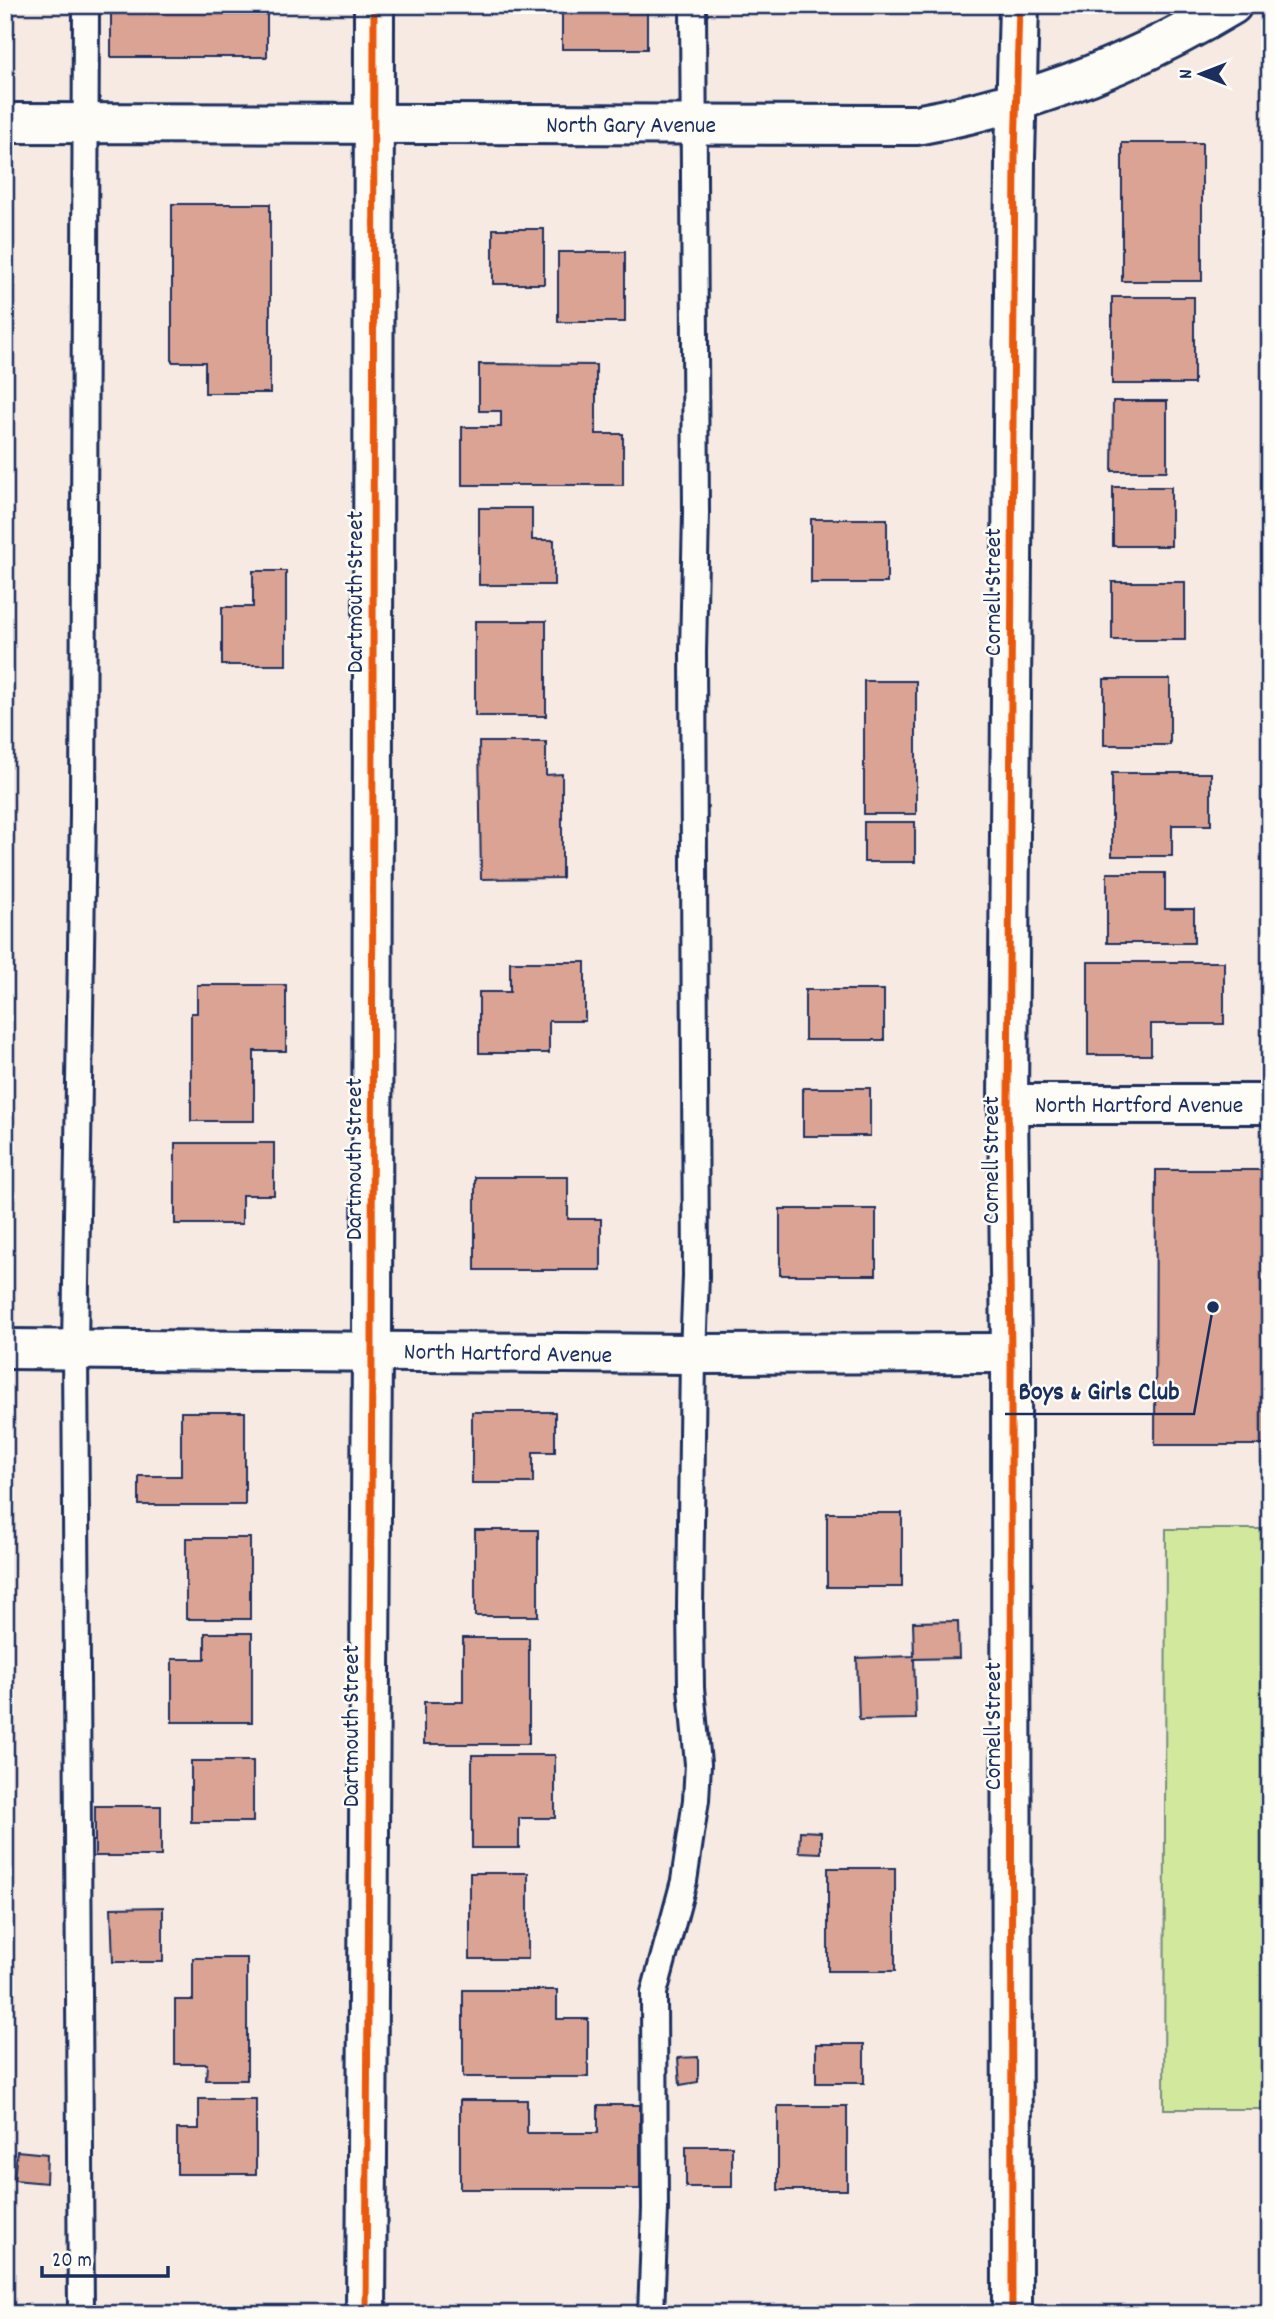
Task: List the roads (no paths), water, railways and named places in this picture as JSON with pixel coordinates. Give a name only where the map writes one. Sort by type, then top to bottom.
[{"type":"street","name":"Dartmouth Street","points":[[366,2314],[372,1351],[374,5]]},
{"type":"street","name":"Cornell Street","points":[[1012,2314],[1011,1353],[1008,1104],[1019,5]]},
{"type":"street","name":"North Gary Avenue","points":[[5,123],[916,125],[971,115],[1059,89],[1118,65],[1232,5]]},
{"type":"street","name":"North Hartford Avenue","points":[[1008,1104],[1270,1104]]},
{"type":"street","name":"North Hartford Avenue","points":[[5,1349],[693,1354],[1011,1353]]},
{"type":"lane","points":[[81,2314],[75,1349],[83,814],[86,5]]},
{"type":"lane","points":[[652,2314],[655,2209],[654,1993],[684,1881],[696,1800],[698,1765],[691,1688],[696,1276],[693,5]]},
{"type":"place","name":"Boys & Girls Club","points":[[1213,1307]]}]
